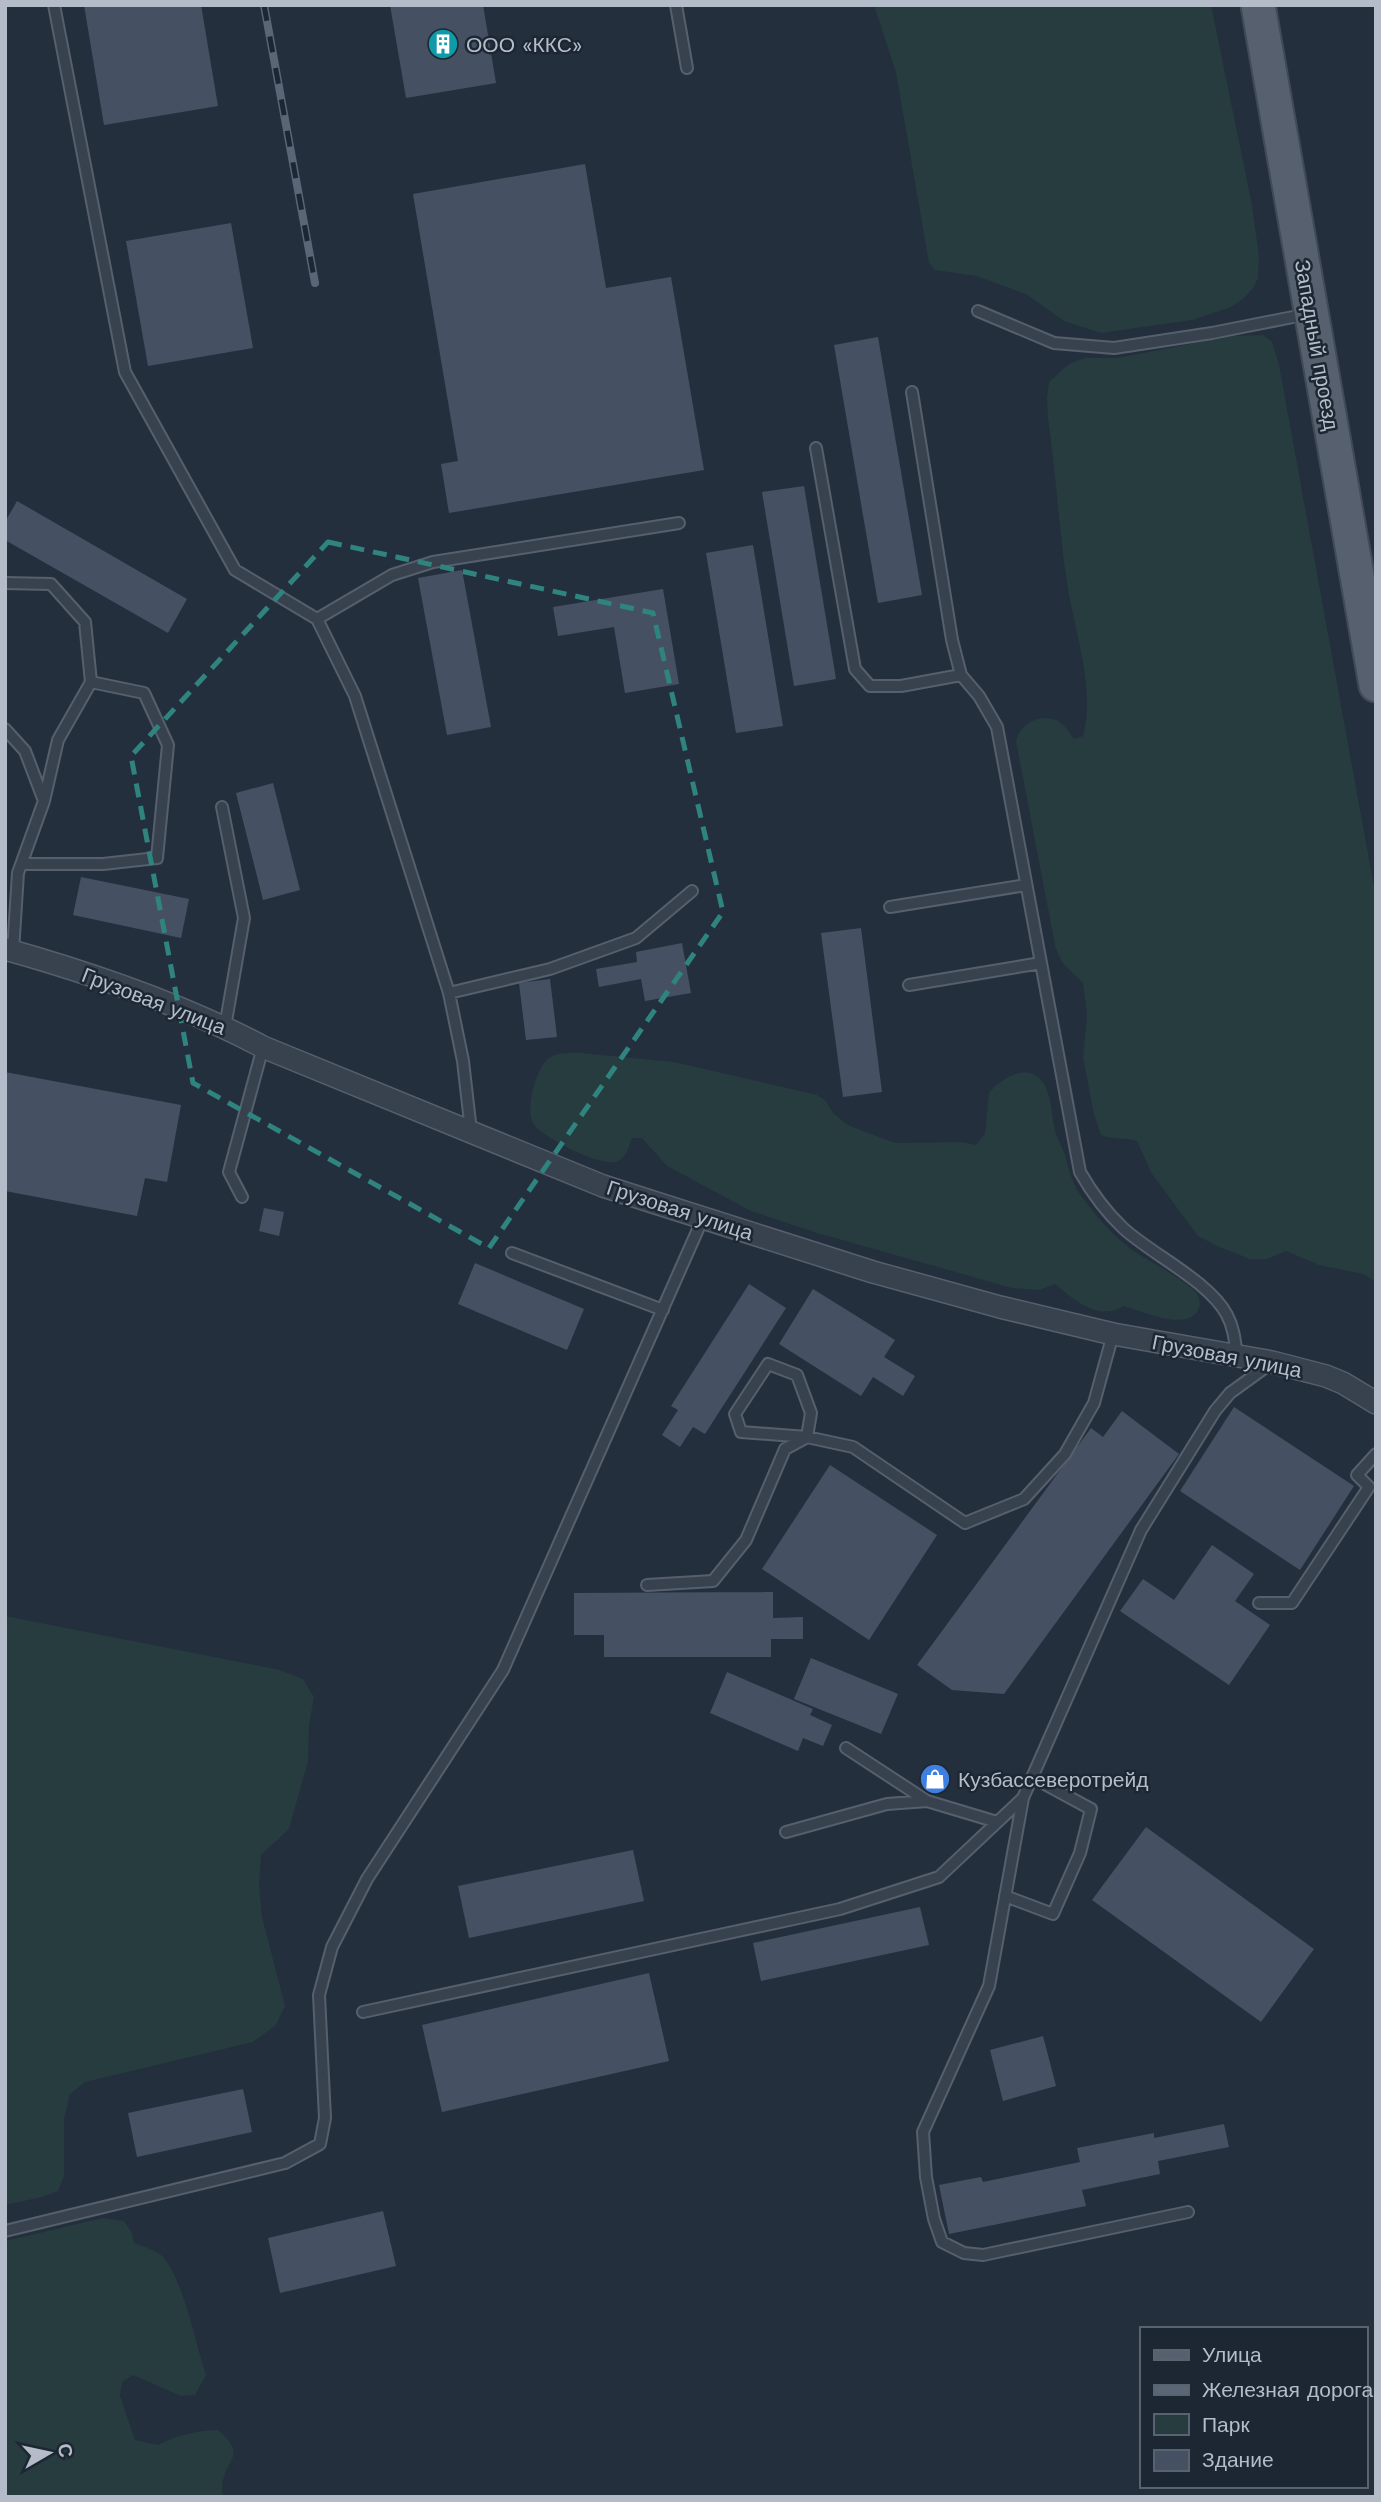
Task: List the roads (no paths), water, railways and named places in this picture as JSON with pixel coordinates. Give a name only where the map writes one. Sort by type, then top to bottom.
[{"type":"main road","name":"Западный проезд","points":[[1258,5],[1376,685]]},
{"type":"street","name":"Грузовая улица","points":[[9,950],[130,989],[225,1027],[263,1047],[603,1186],[873,1272],[1000,1307],[1113,1334],[1272,1363],[1326,1376],[1376,1402]]},
{"type":"lane","points":[[54,5],[125,372],[235,570],[317,619],[355,696],[449,993],[463,1061],[471,1131]]},
{"type":"lane","points":[[676,5],[687,68]]},
{"type":"lane","points":[[978,311],[1054,343],[1114,348],[1212,333],[1311,313]]},
{"type":"lane","points":[[912,392],[952,640],[961,675],[997,727],[1080,1171],[1098,1202],[1124,1229],[1204,1290],[1226,1313],[1234,1332],[1237,1357]]},
{"type":"lane","points":[[816,448],[855,669],[870,686],[901,686],[961,675]]},
{"type":"lane","points":[[317,619],[392,575],[433,562],[678,523]]},
{"type":"lane","points":[[5,583],[51,584],[85,622],[92,682],[58,740],[44,801],[18,873],[9,950]]},
{"type":"lane","points":[[22,864],[103,864],[157,858],[168,745],[144,693],[92,682]]},
{"type":"lane","points":[[5,729],[25,751],[44,801]]},
{"type":"lane","points":[[222,807],[244,918],[225,1027]]},
{"type":"lane","points":[[890,906],[1026,884]]},
{"type":"lane","points":[[449,993],[550,969],[636,938],[692,891]]},
{"type":"lane","points":[[909,985],[1041,963]]},
{"type":"lane","points":[[242,1197],[229,1172],[263,1047]]},
{"type":"lane","points":[[5,2231],[285,2163],[320,2144],[325,2118],[319,1995],[332,1948],[367,1879],[503,1670],[703,1218]]},
{"type":"lane","points":[[512,1253],[663,1310]]},
{"type":"lane","points":[[807,1437],[811,1413],[797,1375],[768,1364],[735,1414],[741,1433],[807,1437],[853,1447],[965,1522],[1024,1499],[1065,1454],[1094,1403],[1113,1334]]},
{"type":"lane","points":[[1188,2212],[983,2255],[964,2253],[942,2242],[934,2219],[926,2177],[923,2132],[989,1986],[1023,1798],[1141,1530],[1215,1411],[1230,1394],[1272,1363]]},
{"type":"lane","points":[[647,1585],[713,1581],[746,1539],[785,1449],[807,1437]]},
{"type":"lane","points":[[1259,1603],[1292,1602],[1368,1487],[1357,1475],[1376,1454]]},
{"type":"lane","points":[[846,1748],[927,1801],[997,1822]]},
{"type":"lane","points":[[1005,1896],[1053,1914],[1080,1853],[1091,1809],[1032,1777]]},
{"type":"lane","points":[[363,2012],[841,1909],[939,1877],[1023,1798]]},
{"type":"lane","points":[[786,1832],[887,1804],[927,1801]]},
{"type":"railway","points":[[264,5],[315,283]]},
{"type":"place","name":"ООО «ККС»","points":[[443,44]]},
{"type":"place","name":"Кузбассеверотрейд","points":[[935,1779]]}]
